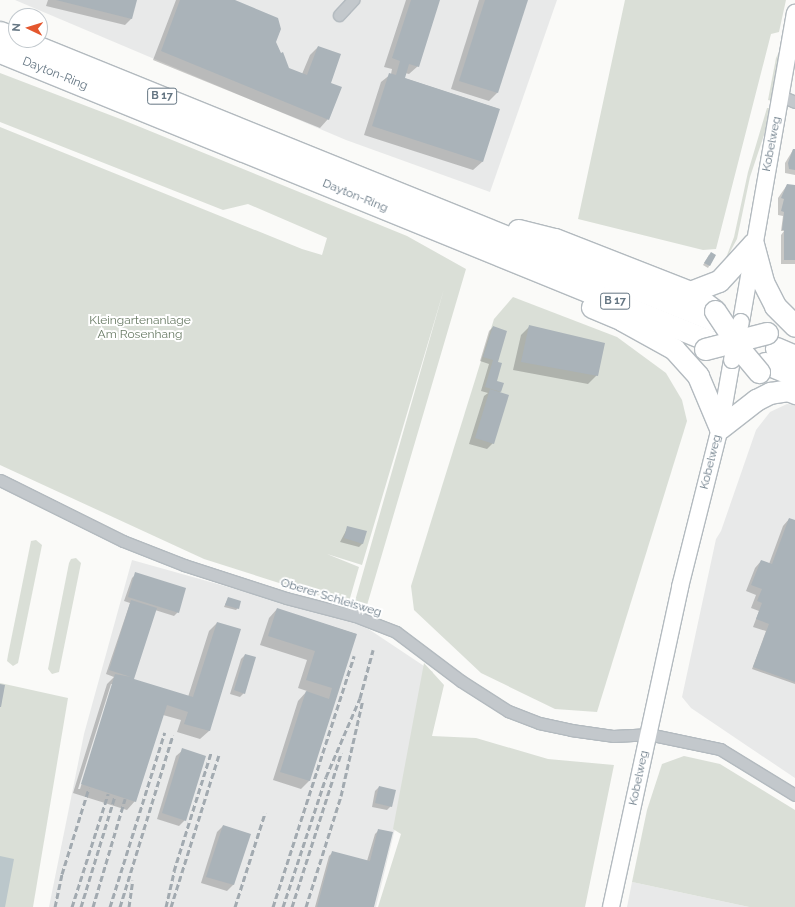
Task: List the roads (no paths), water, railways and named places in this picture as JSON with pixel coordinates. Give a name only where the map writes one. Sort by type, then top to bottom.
[{"type":"highway","name":"Dayton-Ring","points":[[41,48],[476,223],[711,330]]},
{"type":"highway","name":"Dayton-Ring","points":[[0,52],[477,245],[711,330]]},
{"type":"highway","points":[[476,223],[555,238],[690,292],[711,330],[772,354],[793,386],[770,392],[756,400],[720,428],[698,376],[674,349],[622,320],[535,282],[477,245]]},
{"type":"highway","points":[[690,292],[719,281],[753,244]]},
{"type":"highway","points":[[753,244],[763,282],[775,306],[795,326]]},
{"type":"highway","points":[[674,349],[711,330]]},
{"type":"highway","points":[[711,330],[737,341],[742,353],[772,354],[795,334]]},
{"type":"main road","name":"Kobelweg","points":[[611,907],[680,587],[720,428],[737,341],[753,244],[788,99],[795,13]]},
{"type":"street","points":[[339,15],[353,0]]},
{"type":"street","name":"Oberer Schleisweg","points":[[0,480],[123,541],[177,562],[286,598],[355,616],[396,632],[461,681],[508,711],[539,723],[570,730],[613,736],[648,734],[720,749],[795,795]]},
{"type":"railway","points":[[283,907],[326,777],[360,698],[373,650]]},
{"type":"railway","points":[[273,907],[354,656]]},
{"type":"railway","points":[[306,907],[341,796],[363,699]]},
{"type":"railway","points":[[110,907],[165,732]]},
{"type":"railway","points":[[120,907],[173,735]]},
{"type":"railway","points":[[166,907],[174,871],[211,753]]},
{"type":"railway","points":[[292,907],[341,753]]},
{"type":"railway","points":[[171,907],[219,755]]},
{"type":"railway","points":[[55,907],[62,874],[89,788]]},
{"type":"railway","points":[[72,907],[108,794]]},
{"type":"railway","points":[[81,907],[115,796]]},
{"type":"railway","points":[[93,907],[125,799]]},
{"type":"railway","points":[[235,907],[265,813]]},
{"type":"railway","points":[[129,907],[133,880]]},
{"type":"park label","name":"Kleingartenanlage Am Rosenhang","points":[[140,328]]}]
